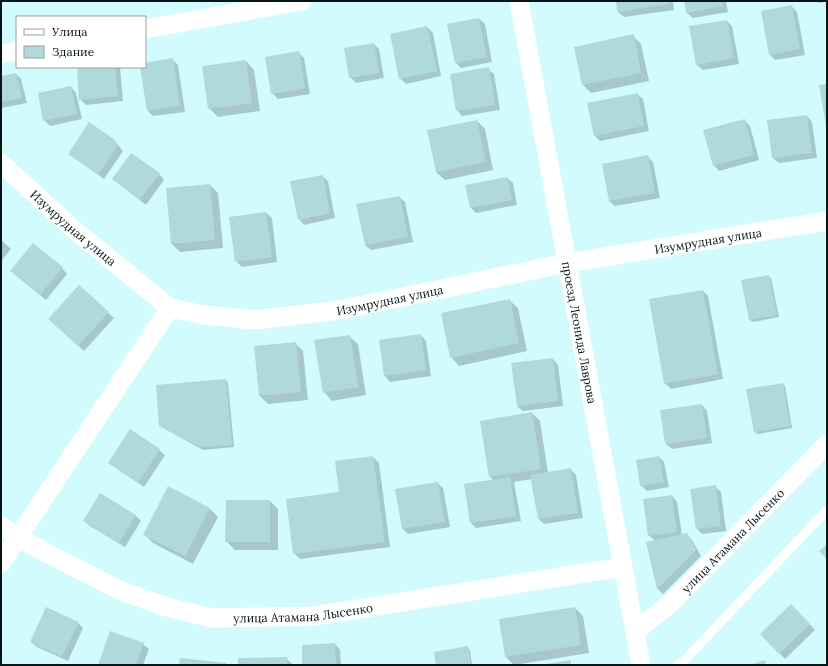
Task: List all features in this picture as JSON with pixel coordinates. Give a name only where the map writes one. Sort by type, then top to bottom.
[{"type":"street","points":[[146,29],[302,1]]},
{"type":"street","name":"проезд Леонида Лаврова","points":[[519,1],[640,665]]},
{"type":"street","points":[[1,54],[16,52]]},
{"type":"street","name":"Изумрудная улица","points":[[1,163],[71,227],[170,308],[204,315],[255,320],[340,310],[567,263],[827,220]]},
{"type":"street","points":[[1,563],[170,308]]},
{"type":"street","name":"улица Атамана Лысенко","points":[[635,632],[672,602],[827,444]]},
{"type":"street","name":"улица Атамана Лысенко","points":[[1,526],[18,538],[119,590],[163,606],[211,618],[314,616],[622,567]]},
{"type":"lane","points":[[677,665],[683,662],[827,510]]},
{"type":"building","points":[[616,1],[669,1],[669,4],[617,12]]},
{"type":"building","points":[[684,1],[722,1],[723,6],[686,13]]},
{"type":"building","points":[[792,5],[800,49],[769,55],[761,11]]},
{"type":"building","points":[[479,18],[487,57],[455,63],[447,24]]},
{"type":"building","points":[[727,20],[734,58],[696,65],[689,26]]},
{"type":"building","points":[[427,26],[437,71],[399,79],[390,34]]},
{"type":"building","points":[[634,34],[641,73],[582,85],[574,47]]},
{"type":"building","points":[[374,43],[379,73],[349,78],[344,48]]},
{"type":"building","points":[[299,51],[305,88],[271,94],[265,57]]},
{"type":"building","points":[[173,58],[180,106],[147,111],[140,68],[146,68],[146,63]]},
{"type":"building","points":[[246,60],[252,103],[208,109],[202,66]]},
{"type":"building","points":[[489,67],[495,105],[456,111],[450,74]]},
{"type":"building","points":[[77,68],[115,68],[118,96],[79,100]]},
{"type":"building","points":[[16,73],[22,98],[1,102],[1,76]]},
{"type":"building","points":[[827,84],[827,125],[826,126],[819,85]]},
{"type":"building","points":[[71,86],[77,114],[43,121],[38,93]]},
{"type":"building","points":[[638,93],[644,126],[594,136],[587,103]]},
{"type":"building","points":[[807,115],[812,153],[772,158],[767,120]]},
{"type":"building","points":[[745,119],[754,155],[713,166],[703,130]]},
{"type":"building","points":[[477,120],[486,162],[436,172],[427,130]]},
{"type":"building","points":[[89,122],[115,140],[118,146],[98,174],[68,154]]},
{"type":"building","points":[[131,153],[160,173],[140,200],[112,179]]},
{"type":"building","points":[[648,155],[655,193],[609,201],[602,164]]},
{"type":"building","points":[[323,175],[330,213],[298,220],[290,181]]},
{"type":"building","points":[[507,177],[512,200],[470,208],[465,185]]},
{"type":"building","points":[[210,184],[215,240],[171,244],[166,188]]},
{"type":"building","points":[[400,196],[408,237],[365,245],[356,204]]},
{"type":"building","points":[[266,212],[272,257],[235,262],[229,217]]},
{"type":"building","points":[[33,243],[63,267],[40,295],[10,271]]},
{"type":"building","points":[[769,275],[777,315],[749,320],[741,280]]},
{"type":"building","points":[[79,285],[109,312],[78,346],[48,319]]},
{"type":"building","points":[[703,290],[718,374],[664,384],[649,299]]},
{"type":"building","points":[[510,299],[519,343],[450,358],[441,313]]},
{"type":"building","points":[[421,334],[426,370],[384,376],[379,340]]},
{"type":"building","points":[[350,335],[358,387],[323,393],[314,340]]},
{"type":"building","points":[[296,342],[301,392],[259,396],[254,346]]},
{"type":"building","points":[[553,358],[558,401],[517,406],[511,363]]},
{"type":"building","points":[[226,379],[232,445],[200,447],[159,426],[156,385]]},
{"type":"building","points":[[783,383],[790,426],[754,432],[746,389]]},
{"type":"building","points":[[702,404],[707,438],[665,444],[660,410]]},
{"type":"building","points":[[532,412],[541,469],[489,477],[480,421]]},
{"type":"building","points":[[130,429],[160,449],[138,483],[108,463]]},
{"type":"building","points":[[373,456],[385,542],[293,554],[286,499],[339,492],[335,461]]},
{"type":"building","points":[[659,456],[664,482],[640,486],[636,460]]},
{"type":"building","points":[[571,468],[578,513],[538,519],[530,475]]},
{"type":"building","points":[[510,477],[516,516],[470,523],[464,484]]},
{"type":"building","points":[[438,482],[445,522],[402,529],[395,489]]},
{"type":"building","points":[[716,485],[721,526],[696,529],[690,489]]},
{"type":"building","points":[[168,486],[210,508],[185,556],[143,535]]},
{"type":"building","points":[[100,493],[136,515],[119,543],[83,521]]},
{"type":"building","points":[[672,495],[677,532],[648,536],[643,499]]},
{"type":"building","points":[[226,500],[270,500],[270,542],[225,542]]},
{"type":"building","points":[[687,533],[696,550],[657,589],[646,542]]},
{"type":"building","points":[[827,544],[827,559],[819,551]]},
{"type":"building","points":[[791,604],[810,624],[779,654],[760,634]]},
{"type":"building","points":[[46,607],[79,622],[62,657],[30,642]]},
{"type":"building","points":[[575,607],[581,645],[505,657],[499,619]]},
{"type":"building","points":[[110,631],[144,643],[136,665],[98,665]]},
{"type":"building","points":[[335,643],[336,665],[302,665],[302,645]]},
{"type":"building","points":[[468,646],[471,665],[436,665],[434,652]]},
{"type":"building","points":[[287,657],[287,665],[238,665],[238,658]]},
{"type":"building","points":[[180,658],[226,663],[226,665],[179,665]]},
{"type":"building","points":[[571,660],[571,665],[546,665],[546,664]]},
{"type":"building","points":[[765,660],[766,665],[750,665]]}]
